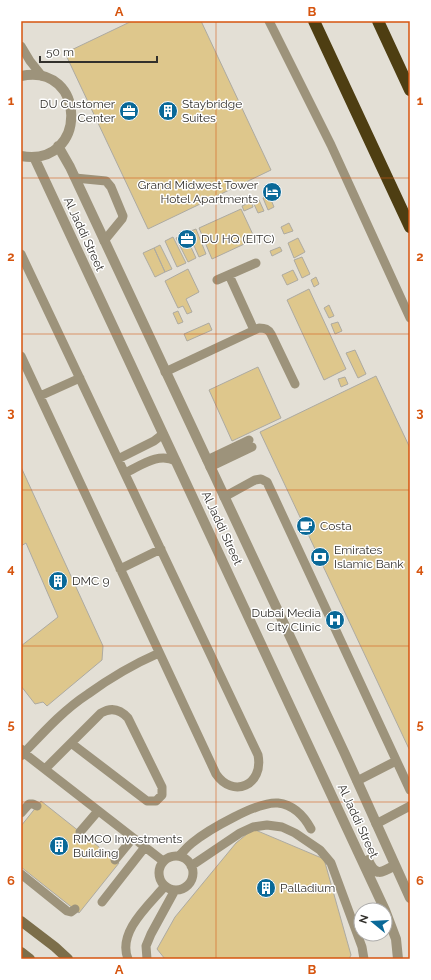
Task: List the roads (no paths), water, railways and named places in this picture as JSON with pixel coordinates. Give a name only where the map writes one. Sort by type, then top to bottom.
[{"type":"highway","points":[[314,21],[410,226]]},
{"type":"highway","points":[[378,21],[410,90]]},
{"type":"main road","points":[[21,922],[55,947],[68,959]]},
{"type":"main road","points":[[21,953],[23,959]]},
{"type":"main road","points":[[21,953],[30,959]]},
{"type":"street","points":[[21,76],[34,75],[50,79],[63,90],[71,106],[71,124],[64,140],[58,146],[44,154],[34,157],[21,156]]},
{"type":"street","name":"Al Jaddi Street","points":[[58,146],[75,178],[357,780],[395,865],[408,886],[410,898]]},
{"type":"street","name":"Al Jaddi Street","points":[[34,157],[381,902]]},
{"type":"street","points":[[343,819],[354,828],[372,869],[376,871],[384,871],[395,865]]},
{"type":"street","name":"Al Jaddi Street","points":[[393,930],[396,938],[398,959]]},
{"type":"lane","points":[[269,21],[331,145],[410,318]]},
{"type":"lane","points":[[21,46],[30,61],[42,76]]},
{"type":"lane","points":[[75,178],[106,182],[111,187],[122,216],[120,221],[104,241]]},
{"type":"lane","points":[[21,254],[258,755],[260,763],[259,771],[250,783],[242,787],[234,787],[220,781],[216,774],[21,356]]},
{"type":"lane","points":[[217,280],[256,263]]},
{"type":"lane","points":[[229,275],[254,330]]},
{"type":"lane","points":[[165,372],[254,330],[264,328],[269,330],[295,384]]},
{"type":"lane","points":[[40,396],[80,378]]},
{"type":"lane","points":[[118,459],[154,441],[163,434]]},
{"type":"lane","points":[[208,463],[251,444]]},
{"type":"lane","points":[[125,473],[156,458],[169,458],[176,461]]},
{"type":"lane","points":[[224,497],[255,480],[261,479],[267,482],[410,790]]},
{"type":"lane","points":[[120,569],[161,549]]},
{"type":"lane","points":[[159,652],[87,694],[54,722],[22,753],[45,769],[163,861]]},
{"type":"lane","points":[[45,769],[100,713],[112,709],[119,710],[128,718],[162,787],[162,795],[156,801],[147,800],[71,743]]},
{"type":"lane","points":[[357,780],[396,761]]},
{"type":"lane","points":[[178,856],[192,843],[223,824],[258,807],[273,803],[284,804],[297,811],[311,829]]},
{"type":"lane","points":[[21,813],[29,804],[37,806]]},
{"type":"lane","points":[[376,824],[410,806]]},
{"type":"lane","points":[[80,832],[98,811]]},
{"type":"lane","points":[[191,866],[240,833],[253,827],[267,825],[282,827],[295,833],[320,850],[331,863],[362,947],[364,959]]},
{"type":"lane","points":[[115,860],[133,838]]},
{"type":"lane","points":[[102,902],[145,847]]},
{"type":"lane","points":[[173,856],[178,856],[188,861],[193,873],[192,879],[188,885],[182,889],[175,890],[165,886],[159,877],[158,871],[163,861],[173,856]]},
{"type":"lane","points":[[21,874],[67,911],[71,912],[75,910]]},
{"type":"lane","points":[[128,959],[125,950],[126,940],[132,925],[165,886]]},
{"type":"lane","points":[[146,959],[146,946],[151,934],[175,890]]},
{"type":"place","name":"DU Customer Center","points":[[129,111]]},
{"type":"place","name":"Staybridge Suites","points":[[168,111]]},
{"type":"place","name":"Grand Midwest Tower Hotel Apartments","points":[[272,192]]},
{"type":"place","name":"DU HQ (EITC)","points":[[187,239]]},
{"type":"place","name":"Costa","points":[[306,526]]},
{"type":"place","name":"Emirates Islamic Bank","points":[[320,557]]},
{"type":"place","name":"DMC 9","points":[[58,581]]},
{"type":"place","name":"Dubai Media City Clinic","points":[[335,620]]},
{"type":"place","name":"RIMCO Investments Building","points":[[59,846]]},
{"type":"place","name":"Palladium","points":[[266,888]]}]
